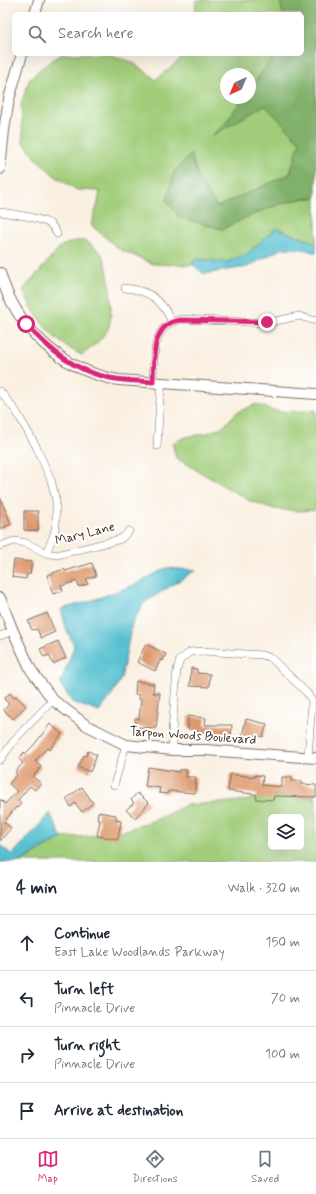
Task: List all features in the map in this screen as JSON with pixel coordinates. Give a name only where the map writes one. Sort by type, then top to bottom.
[{"type":"street","points":[[36,12],[39,0]]},
{"type":"street","points":[[0,169],[9,99],[21,56]]},
{"type":"street","points":[[0,212],[24,216],[47,223],[57,234]]},
{"type":"street","points":[[0,273],[10,300],[26,324],[42,341],[71,364],[101,376],[120,380],[316,394]]},
{"type":"street","points":[[125,288],[139,290],[154,297],[165,309],[172,322]]},
{"type":"street","points":[[157,446],[156,344],[159,334],[165,327],[172,322],[181,320],[267,322],[299,316],[316,321]]},
{"type":"street","points":[[0,391],[16,411],[36,446],[51,480],[56,501],[56,525],[46,552]]},
{"type":"street","name":"Mary Lane","points":[[0,546],[14,541],[26,543],[46,552],[58,555],[121,539],[129,532]]},
{"type":"street","name":"Tarpon Woods Boulevard","points":[[0,598],[31,670],[53,700],[86,725],[126,745],[173,750],[205,750],[312,757]]},
{"type":"street","points":[[0,636],[13,631]]},
{"type":"street","points":[[173,750],[172,731],[177,670],[180,660],[190,652],[203,651],[262,655],[271,658],[307,693],[312,701],[312,757]]},
{"type":"street","points":[[0,760],[16,738],[53,700]]},
{"type":"street","points":[[114,785],[126,745]]},
{"type":"green space","points":[[196,0],[280,0],[283,12],[195,12]]},
{"type":"green space","points":[[280,0],[316,0],[316,198],[293,201],[268,208],[223,229],[180,218],[167,201],[174,172],[191,154],[198,178],[217,207],[290,174],[300,142],[265,105],[210,137],[226,123],[239,104],[256,104],[256,80],[274,56],[304,56],[304,12],[283,12]]},
{"type":"green space","points":[[59,56],[114,56],[132,62],[155,80],[180,60],[182,56],[274,56],[256,80],[256,68],[220,68],[220,104],[239,104],[226,123],[213,135],[265,105],[300,142],[290,174],[217,207],[198,178],[191,154],[204,225],[223,229],[268,208],[293,201],[316,198],[316,243],[276,228],[247,254],[227,262],[195,259],[192,264],[193,265],[153,264],[119,249],[91,225],[100,191],[77,190],[55,176],[37,159],[23,142],[21,104],[29,80],[38,71]]},
{"type":"green space","points":[[75,241],[86,241],[97,249],[102,255],[105,261],[109,281],[111,305],[111,315],[107,331],[82,355],[62,343],[46,328],[34,311],[23,290],[61,246]]},
{"type":"green space","points":[[256,404],[271,410],[283,412],[316,410],[316,510],[299,511],[275,509],[250,501],[176,458],[172,443],[186,437],[208,433],[224,426],[236,413]]},
{"type":"green space","points":[[269,796],[316,798],[316,862],[15,862],[34,855],[61,838],[115,834],[160,818],[186,805],[244,801]]},
{"type":"water","points":[[276,228],[316,243],[316,253],[303,249],[283,248],[247,267],[204,274],[192,264],[195,259],[227,262],[247,254]]},
{"type":"water","points":[[166,568],[196,570],[144,603],[132,623],[121,679],[110,698],[99,712],[72,702],[60,684],[74,646],[66,628],[61,609],[90,601],[134,585]]},
{"type":"water","points":[[50,813],[62,838],[21,861],[0,862],[0,844],[12,855]]},
{"type":"building","points":[[0,497],[11,524],[0,529]]},
{"type":"building","points":[[24,511],[38,511],[38,531],[24,530]]},
{"type":"building","points":[[14,560],[32,562],[30,574],[27,574],[26,579],[12,577]]},
{"type":"building","points":[[92,563],[96,576],[86,579],[88,584],[79,587],[77,581],[61,586],[63,591],[53,594],[47,575],[64,569],[65,571]]},
{"type":"building","points":[[47,613],[55,632],[41,638],[37,629],[32,630],[28,621]]},
{"type":"building","points":[[58,641],[66,658],[53,664],[49,655],[44,657],[40,649]]},
{"type":"building","points":[[146,644],[166,654],[163,661],[161,659],[155,671],[137,662]]},
{"type":"building","points":[[191,668],[197,669],[197,673],[210,674],[209,687],[190,686]]},
{"type":"building","points":[[136,681],[154,684],[153,693],[160,693],[156,728],[135,727],[135,718],[139,719],[141,699],[139,699],[139,695],[135,694]]},
{"type":"building","points":[[10,693],[14,698],[16,696],[26,706],[13,719],[4,710],[9,704],[4,699]]},
{"type":"building","points":[[188,716],[206,718],[205,725],[232,725],[231,735],[197,734],[197,730],[188,729]]},
{"type":"building","points":[[246,719],[267,724],[263,737],[257,735],[256,739],[242,736]]},
{"type":"building","points":[[50,724],[62,734],[49,750],[47,748],[35,761],[41,767],[33,777],[41,783],[35,790],[30,786],[18,800],[21,804],[17,808],[16,807],[4,822],[11,828],[0,841],[0,799],[5,804],[17,791],[9,784],[17,774],[15,772],[23,763],[19,759],[24,752],[25,754],[34,745]]},
{"type":"building","points":[[88,751],[97,755],[90,772],[78,767],[84,755],[86,756]]},
{"type":"building","points":[[148,767],[179,772],[179,770],[187,770],[186,777],[196,777],[195,793],[168,791],[168,794],[159,793],[160,788],[145,786]]},
{"type":"building","points":[[230,774],[255,777],[255,775],[263,776],[262,785],[282,787],[282,777],[292,777],[292,781],[302,781],[302,784],[316,785],[316,797],[274,796],[273,800],[256,799],[257,795],[228,791]]},
{"type":"building","points":[[82,787],[93,803],[82,812],[75,803],[71,807],[66,799]]},
{"type":"building","points":[[137,793],[149,803],[135,818],[126,810],[134,803],[131,800]]},
{"type":"building","points":[[98,812],[116,815],[116,820],[121,821],[118,839],[97,836],[100,820],[97,820]]},
{"type":"route","points":[[26,324],[36,336],[58,355],[71,364],[86,371],[120,380],[153,382],[156,344],[159,334],[172,322],[181,320],[267,322]]}]
